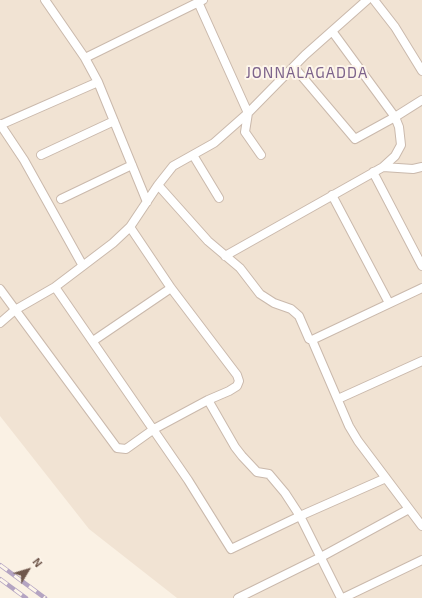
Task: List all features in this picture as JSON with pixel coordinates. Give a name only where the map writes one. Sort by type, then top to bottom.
[{"type":"street","points":[[45,0],[86,58],[98,82],[147,202]]},
{"type":"street","points":[[0,323],[15,310],[55,287],[113,243],[130,227],[158,185],[173,166],[214,143],[248,113],[294,67],[367,0]]},
{"type":"street","points":[[374,0],[395,27],[422,72]]},
{"type":"street","points":[[86,58],[201,1],[248,113],[245,132],[260,155]]},
{"type":"street","points":[[224,256],[383,167],[395,156],[401,145],[399,127],[395,117],[332,32]]},
{"type":"street","points":[[294,67],[355,139],[422,100]]},
{"type":"street","points":[[83,266],[24,160],[0,125],[98,82]]},
{"type":"street","points":[[41,155],[114,121]]},
{"type":"street","points":[[192,155],[219,198]]},
{"type":"street","points":[[61,199],[132,165]]},
{"type":"street","points":[[383,167],[414,169],[422,167]]},
{"type":"street","points":[[373,172],[422,266]]},
{"type":"street","points":[[158,185],[193,226],[224,256],[240,268],[260,294],[274,303],[291,309],[299,316],[309,339],[312,340],[349,426],[358,441],[422,526]]},
{"type":"street","points":[[332,195],[389,303]]},
{"type":"street","points":[[0,288],[117,448],[126,449],[154,429],[208,400],[229,391],[237,386],[239,381],[230,365],[170,288],[130,227]]},
{"type":"street","points":[[55,287],[154,429],[231,549],[300,516],[386,478]]},
{"type":"street","points":[[93,341],[170,288]]},
{"type":"street","points":[[312,340],[422,288]]},
{"type":"street","points":[[338,398],[422,361]]},
{"type":"street","points":[[208,400],[235,447],[242,456],[257,472],[269,474],[274,478],[286,492],[342,598],[422,560]]},
{"type":"street","points":[[238,598],[321,557],[409,509]]},
{"type":"shaded area","points":[[0,0],[422,0],[422,598],[177,598],[89,529],[0,416]]},
{"type":"railway","points":[[0,565],[45,598]]},
{"type":"railway","points":[[0,579],[26,598]]},
{"type":"district","name":"JONNALAGADDA","points":[[307,73]]}]
